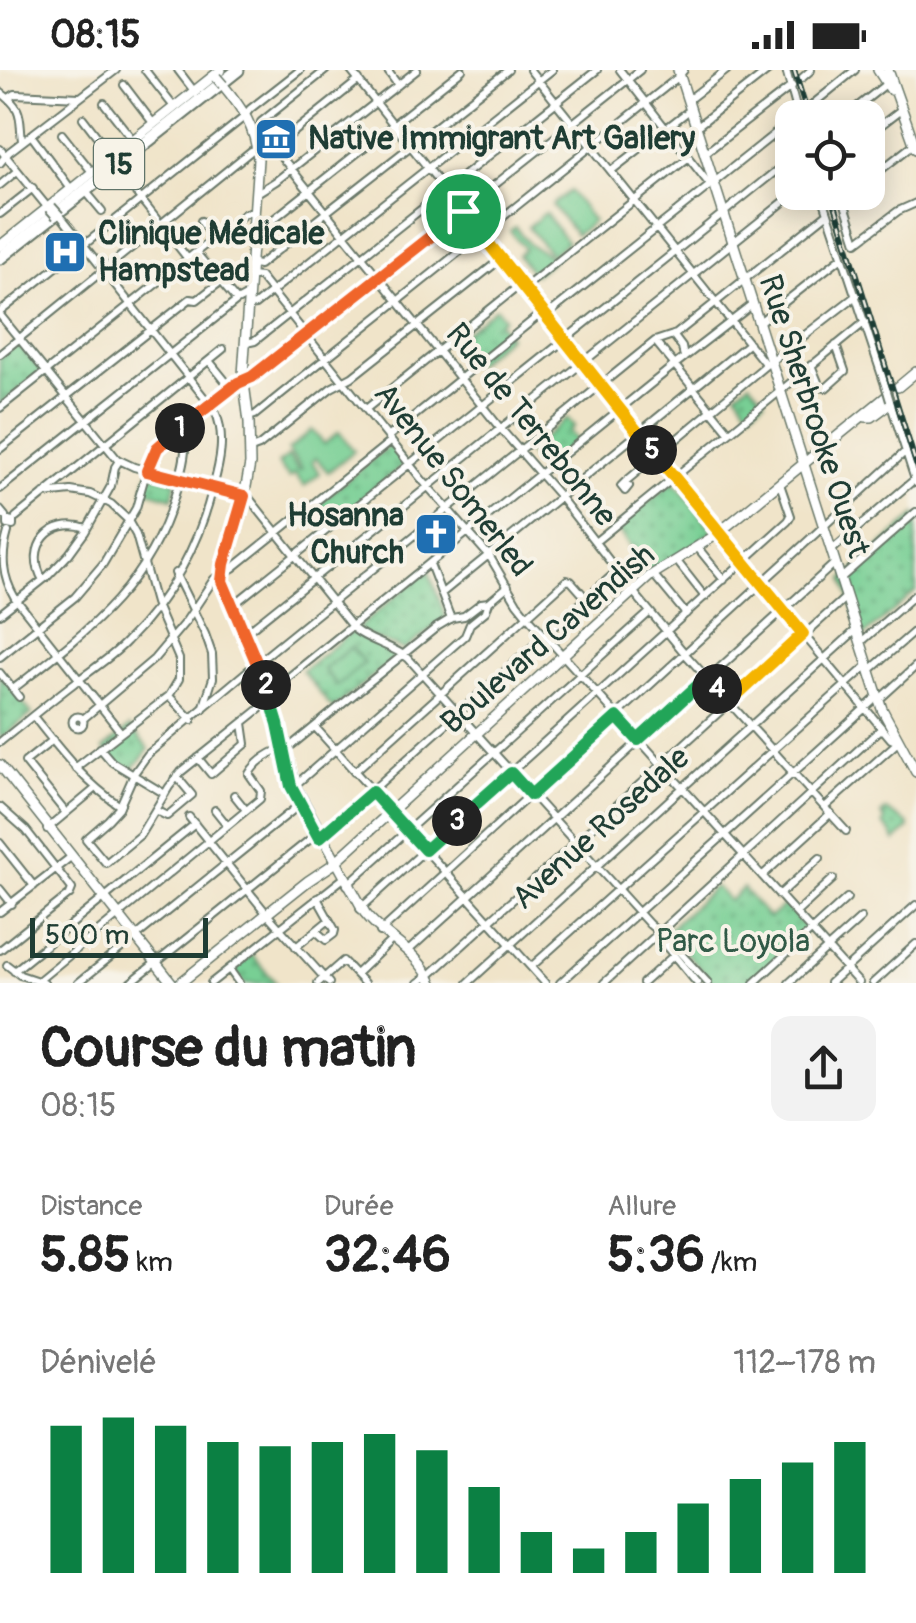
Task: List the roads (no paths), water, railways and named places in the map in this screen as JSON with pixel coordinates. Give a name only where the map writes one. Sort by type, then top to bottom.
[{"type":"highway","name":"15","points":[[0,255],[238,70]]},
{"type":"highway","name":"15","points":[[0,255],[220,77]]},
{"type":"main road","points":[[0,255],[72,188],[194,91],[220,77],[248,70]]},
{"type":"main road","name":"Rue Sherbrooke Ouest","points":[[681,72],[768,364],[878,698],[916,772]]},
{"type":"main road","points":[[885,75],[915,147]]},
{"type":"main road","points":[[220,77],[257,128],[262,164],[257,193]]},
{"type":"main road","points":[[0,255],[88,194],[220,77]]},
{"type":"main road","points":[[259,148],[244,380],[250,470],[222,574],[223,585],[270,697],[293,787],[301,803],[360,908],[381,932],[407,951],[426,980]]},
{"type":"main road","points":[[898,386],[916,372]]},
{"type":"main road","name":"Boulevard Cavendish","points":[[178,983],[334,861],[653,574],[719,533],[864,416],[867,406],[888,398]]},
{"type":"main road","points":[[0,768],[155,963],[164,976],[163,983]]},
{"type":"main road","name":"Boulevard Cavendish","points":[[178,983],[266,912]]},
{"type":"main road","points":[[155,963],[178,983]]},
{"type":"street","points":[[0,742],[122,644],[156,605],[200,532],[220,457],[218,419],[83,246],[4,158],[116,70]]},
{"type":"street","points":[[145,70],[174,107]]},
{"type":"street","points":[[178,70],[194,91]]},
{"type":"street","points":[[300,70],[0,314],[119,460],[250,500],[352,627],[362,636],[404,654],[693,973],[697,983]]},
{"type":"street","name":"Rue de Terrebonne","points":[[326,70],[261,124],[263,130],[633,592],[846,831]]},
{"type":"street","points":[[350,70],[761,585],[891,739],[898,742],[762,876]]},
{"type":"street","points":[[387,70],[398,84]]},
{"type":"street","points":[[257,193],[416,70]]},
{"type":"street","points":[[254,229],[261,229],[462,70]]},
{"type":"street","points":[[251,270],[508,70]]},
{"type":"street","points":[[530,70],[768,364]]},
{"type":"street","points":[[0,489],[237,301],[249,301],[254,306],[552,70]]},
{"type":"street","points":[[246,343],[252,343],[596,70]]},
{"type":"street","points":[[620,70],[712,184]]},
{"type":"street","points":[[0,657],[94,577],[129,522],[157,448],[640,70]]},
{"type":"street","points":[[611,171],[727,70]]},
{"type":"street","points":[[696,127],[769,70]]},
{"type":"street","points":[[786,70],[794,100]]},
{"type":"street","points":[[802,78],[811,70]]},
{"type":"street","points":[[818,100],[855,70]]},
{"type":"street","points":[[249,417],[592,147],[681,72]]},
{"type":"street","points":[[861,100],[885,75]]},
{"type":"street","points":[[262,164],[358,80]]},
{"type":"street","points":[[124,85],[153,124]]},
{"type":"street","points":[[704,154],[792,86]]},
{"type":"street","points":[[0,92],[20,114],[22,142]]},
{"type":"street","points":[[9,98],[15,94],[80,98]]},
{"type":"street","points":[[104,103],[133,140]]},
{"type":"street","points":[[885,121],[901,107]]},
{"type":"street","points":[[82,118],[161,225],[237,301]]},
{"type":"street","points":[[62,134],[92,172]]},
{"type":"street","points":[[32,135],[72,188]]},
{"type":"street","points":[[83,719],[138,675],[171,640],[214,579],[277,533],[460,378],[775,135]]},
{"type":"street","points":[[885,168],[915,147]]},
{"type":"street","points":[[0,354],[259,148],[276,148]]},
{"type":"street","points":[[366,409],[689,157]]},
{"type":"street","points":[[0,185],[17,171]]},
{"type":"street","points":[[232,606],[775,172]]},
{"type":"street","points":[[0,214],[32,188]]},
{"type":"street","points":[[88,194],[102,211]]},
{"type":"street","points":[[847,210],[857,242],[898,211],[916,203]]},
{"type":"street","points":[[244,634],[775,209]]},
{"type":"street","points":[[0,408],[248,212],[256,210]]},
{"type":"street","points":[[827,210],[915,481],[831,551]]},
{"type":"street","points":[[752,305],[352,627],[176,777],[136,840],[106,863],[86,839],[120,806],[134,775],[152,750],[192,720],[212,696],[257,664],[655,341],[674,335],[828,213]]},
{"type":"street","points":[[758,324],[842,257]]},
{"type":"street","points":[[251,449],[331,388],[352,377],[501,259]]},
{"type":"street","name":"Avenue Somerled","points":[[251,270],[469,532],[527,616],[859,983]]},
{"type":"street","points":[[0,450],[150,331],[220,282]]},
{"type":"street","points":[[625,482],[856,294]]},
{"type":"street","points":[[594,542],[865,322]]},
{"type":"street","points":[[674,335],[684,358]]},
{"type":"street","points":[[655,341],[729,432]]},
{"type":"street","points":[[442,593],[748,343]]},
{"type":"street","points":[[811,365],[820,388],[830,385],[845,371],[836,345]]},
{"type":"street","points":[[120,732],[8,587],[2,571],[8,522],[210,362],[231,388]]},
{"type":"street","points":[[75,768],[169,696],[177,685],[180,667],[144,564],[145,553],[167,520],[179,479],[185,449],[181,428]]},
{"type":"street","points":[[381,932],[906,451]]},
{"type":"street","points":[[0,614],[68,556],[104,499],[119,460]]},
{"type":"street","points":[[60,481],[62,492]]},
{"type":"street","points":[[360,908],[790,519],[780,484]]},
{"type":"street","points":[[44,494],[83,492],[104,499],[129,522],[145,553]]},
{"type":"street","points":[[840,579],[916,512]]},
{"type":"street","points":[[43,580],[36,557],[45,537],[64,525],[87,528]]},
{"type":"street","points":[[698,548],[724,580]]},
{"type":"street","points":[[68,556],[75,563]]},
{"type":"street","points":[[676,560],[704,597]]},
{"type":"street","points":[[407,951],[834,563]]},
{"type":"street","points":[[13,689],[107,612],[144,564]]},
{"type":"street","points":[[430,564],[451,619]]},
{"type":"street","points":[[130,983],[372,792],[617,571]]},
{"type":"street","points":[[176,573],[212,654],[212,696]]},
{"type":"street","points":[[653,574],[686,614]]},
{"type":"street","points":[[354,772],[569,580],[586,598]]},
{"type":"street","points":[[293,787],[465,636],[467,620],[480,603],[489,602],[508,586]]},
{"type":"street","points":[[860,642],[916,594]]},
{"type":"street","points":[[426,980],[846,597]]},
{"type":"street","points":[[101,604],[107,612]]},
{"type":"street","points":[[211,983],[408,832],[650,612]]},
{"type":"street","points":[[195,824],[100,894],[10,968],[41,982],[260,799],[262,794],[249,776],[250,771],[274,750],[292,745],[451,619],[467,620]]},
{"type":"street","name":"Avenue Rosedale","points":[[468,983],[856,630]]},
{"type":"street","points":[[531,967],[845,684],[916,630]]},
{"type":"street","points":[[560,983],[916,666]]},
{"type":"street","points":[[0,673],[19,697]]},
{"type":"street","points":[[169,696],[192,720]]},
{"type":"street","points":[[33,716],[95,789],[120,806]]},
{"type":"street","points":[[198,758],[211,774],[222,766],[246,744],[242,722]]},
{"type":"street","points":[[314,727],[545,983]]},
{"type":"street","points":[[604,983],[882,728]]},
{"type":"street","points":[[52,740],[26,762],[66,813]]},
{"type":"street","points":[[100,748],[112,762],[165,794]]},
{"type":"street","points":[[156,810],[167,816],[192,796],[176,777]]},
{"type":"street","points":[[48,828],[95,789]]},
{"type":"street","points":[[234,795],[246,810]]},
{"type":"street","points":[[78,983],[301,803]]},
{"type":"street","points":[[0,807],[20,823],[72,888],[71,893],[0,950]]},
{"type":"street","points":[[215,810],[227,825]]},
{"type":"street","points":[[189,817],[324,981],[343,961],[364,983]]},
{"type":"street","points":[[0,843],[34,886]]},
{"type":"street","points":[[0,912],[71,857]]},
{"type":"street","points":[[779,895],[820,858]]},
{"type":"street","points":[[796,913],[833,879]]},
{"type":"street","points":[[0,890],[12,904]]},
{"type":"street","points":[[316,931],[326,940],[335,930],[317,898]]},
{"type":"street","points":[[754,983],[848,898]]},
{"type":"street","points":[[830,983],[915,906]]},
{"type":"street","points":[[790,983],[861,918]]},
{"type":"street","points":[[296,947],[329,920]]},
{"type":"street","points":[[658,934],[673,956],[708,983]]},
{"type":"street","points":[[356,974],[392,941]]},
{"type":"street","points":[[873,983],[916,944]]},
{"type":"street","points":[[643,983],[673,956]]},
{"type":"street","points":[[229,969],[240,983]]},
{"type":"street","points":[[682,983],[693,973]]},
{"type":"railway","points":[[794,70],[803,100]]},
{"type":"railway","points":[[837,210],[916,464]]},
{"type":"place","name":"Native Immigrant Art Gallery","points":[[276,139]]},
{"type":"place","name":"Clinique Médicale Hampstead","points":[[65,252]]},
{"type":"place","name":"Hosanna Church","points":[[436,534]]},
{"type":"park label","name":"Parc Loyola","points":[[733,942]]}]
